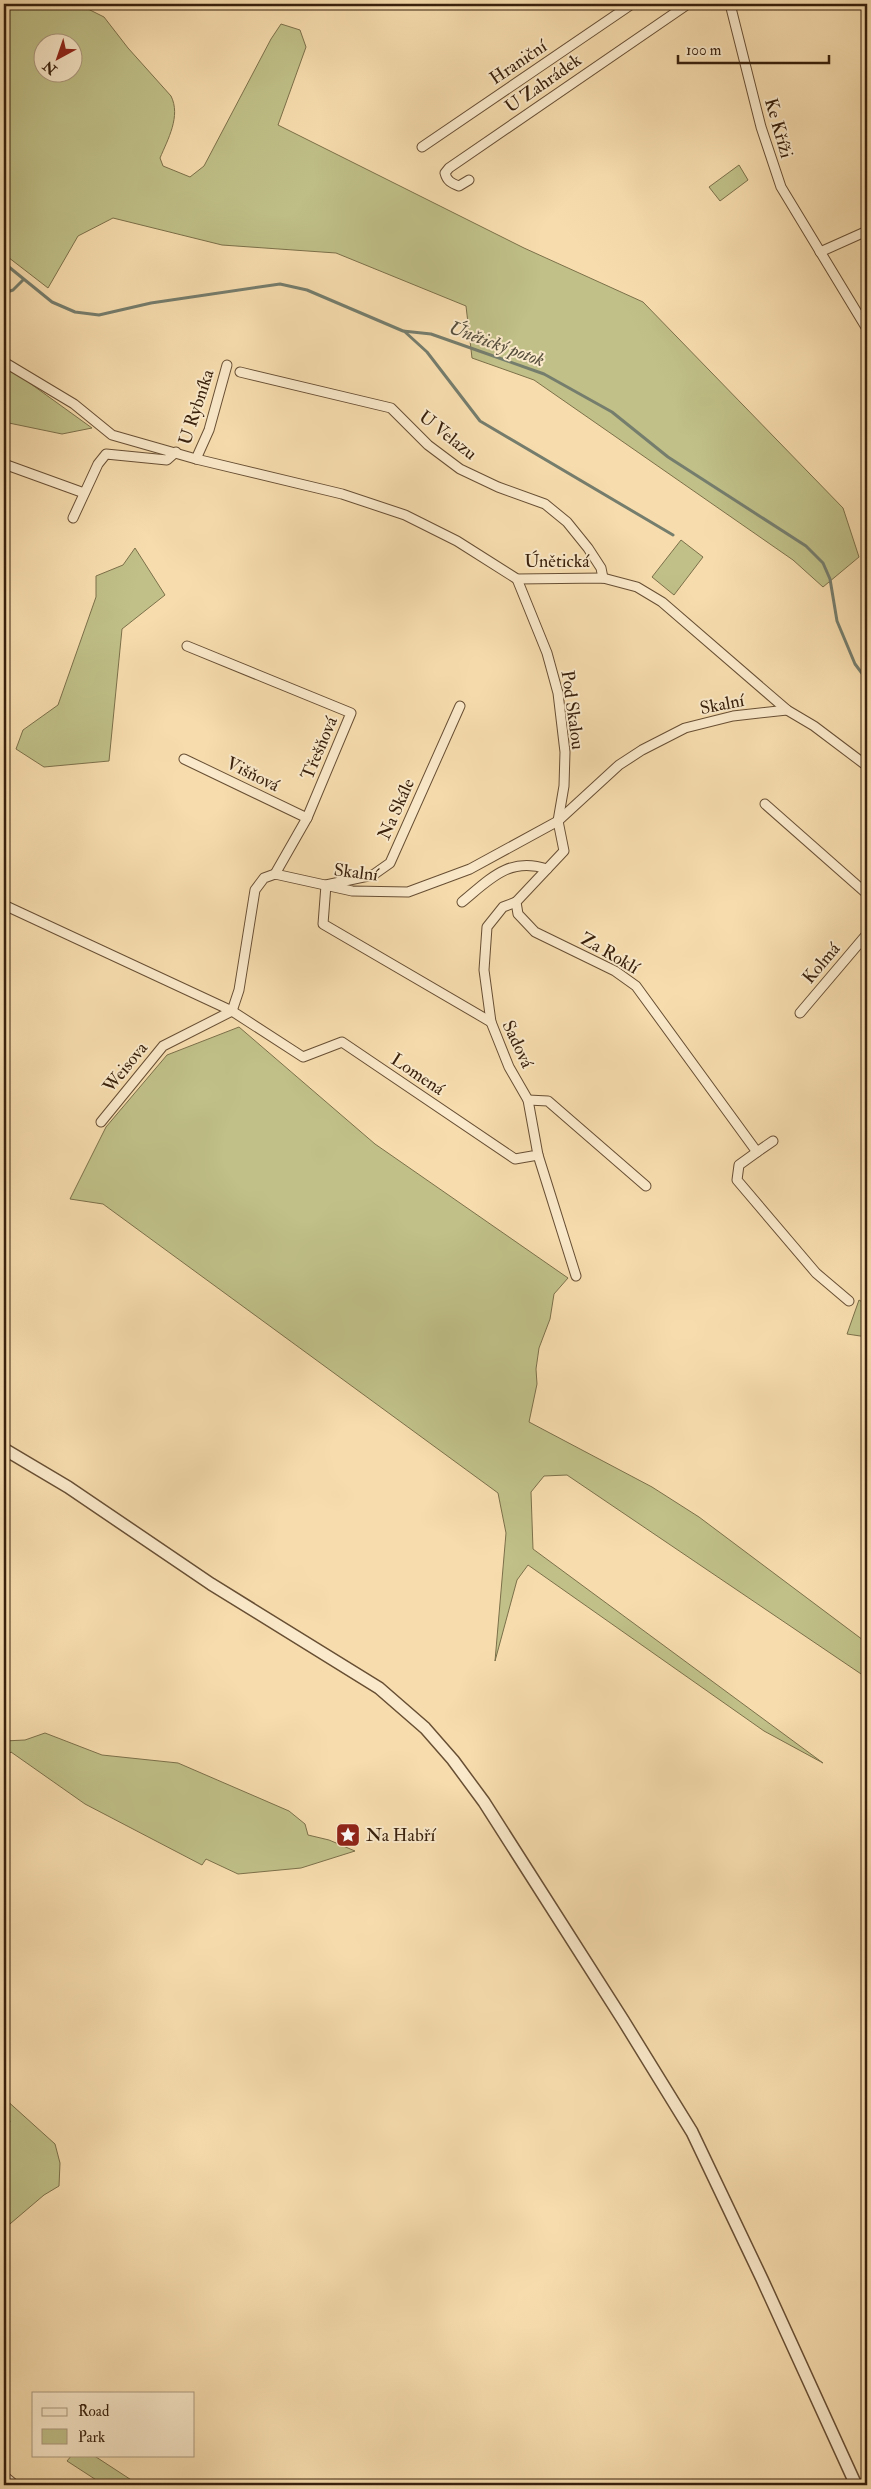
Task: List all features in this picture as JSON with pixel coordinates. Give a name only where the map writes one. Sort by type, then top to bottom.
[{"type":"street","name":"Hraniční","points":[[422,147],[632,4]]},
{"type":"street","name":"U Zahrádek","points":[[469,180],[459,186],[452,184],[446,178],[445,173],[449,168],[688,4]]},
{"type":"street","name":"Ke Kříži","points":[[730,4],[773,167],[790,206],[867,329]]},
{"type":"street","points":[[820,252],[867,231]]},
{"type":"street","name":"Únětická","points":[[4,362],[74,404],[112,435],[196,459],[342,494],[406,515],[456,541],[517,579],[602,578],[637,587],[662,602],[787,710],[814,726],[867,766]]},
{"type":"street","name":"U Rybníka","points":[[196,459],[209,430],[227,365]]},
{"type":"street","name":"U Velazu","points":[[240,372],[391,408],[428,445],[460,469],[498,487],[545,504],[567,522],[588,548],[601,568],[602,578]]},
{"type":"street","points":[[73,518],[98,464],[106,454],[167,460],[176,452]]},
{"type":"street","points":[[4,464],[84,494]]},
{"type":"street","name":"Pod Skalou","points":[[517,579],[547,653],[558,693],[565,752],[564,786],[558,821]]},
{"type":"street","name":"Třešňová","points":[[187,646],[351,713],[307,818],[275,874]]},
{"type":"street","name":"Na Skále","points":[[326,884],[373,875],[390,862],[460,706]]},
{"type":"street","name":"Skalní","points":[[275,874],[352,891],[408,892],[470,869],[558,821],[620,765],[642,750],[685,728],[732,716],[787,710]]},
{"type":"street","name":"Višňová","points":[[184,759],[307,818]]},
{"type":"street","points":[[765,804],[867,894]]},
{"type":"street","points":[[491,1022],[484,970],[488,927],[503,906],[516,902],[564,851],[558,821]]},
{"type":"street","points":[[462,902],[496,874],[516,865],[533,864],[547,869]]},
{"type":"street","points":[[4,905],[232,1011],[239,990],[255,890],[264,878],[275,874]]},
{"type":"street","name":"Sadová","points":[[326,884],[323,924],[491,1022],[510,1067],[528,1100]]},
{"type":"street","name":"Za Roklí","points":[[516,902],[518,914],[535,932],[615,971],[636,986],[757,1152]]},
{"type":"street","name":"Kolmá","points":[[800,1013],[867,934]]},
{"type":"street","name":"Weisova","points":[[102,1122],[163,1046],[232,1011]]},
{"type":"street","name":"Lomená","points":[[232,1011],[304,1057],[342,1042],[515,1159],[538,1155]]},
{"type":"street","points":[[576,1276],[538,1155],[528,1100],[548,1101],[646,1186]]},
{"type":"street","points":[[773,1141],[739,1165],[737,1180],[816,1272],[849,1302]]},
{"type":"street","points":[[4,1449],[68,1486],[210,1584],[379,1688],[425,1728],[453,1760],[484,1802],[692,2132],[762,2279],[856,2485]]},
{"type":"street","points":[[4,2476],[15,2485]]},
{"type":"green space","points":[[4,4],[78,4],[104,17],[128,48],[171,96],[175,111],[174,119],[170,135],[160,158],[163,166],[190,177],[204,166],[271,39],[281,24],[300,30],[306,47],[278,125],[524,248],[643,302],[843,508],[859,557],[823,587],[793,560],[534,380],[472,358],[466,306],[336,253],[222,245],[113,218],[78,236],[48,288],[4,254]]},
{"type":"green space","points":[[739,165],[748,180],[720,201],[709,187]]},
{"type":"green space","points":[[4,366],[92,428],[62,434],[4,422]]},
{"type":"green space","points":[[681,540],[703,557],[674,595],[652,577]]},
{"type":"green space","points":[[135,548],[165,595],[122,629],[109,761],[44,767],[16,749],[23,730],[58,705],[96,597],[96,576],[123,565]]},
{"type":"green space","points":[[239,1027],[375,1144],[568,1278],[554,1294],[550,1319],[539,1348],[536,1369],[537,1384],[529,1422],[652,1487],[699,1517],[867,1643],[867,1678],[567,1475],[544,1476],[531,1492],[533,1549],[823,1763],[764,1731],[528,1565],[517,1580],[495,1661],[506,1533],[498,1493],[103,1204],[70,1199],[106,1127],[167,1055]]},
{"type":"green space","points":[[859,1300],[867,1305],[867,1337],[847,1334]]},
{"type":"green space","points":[[45,1733],[102,1755],[178,1763],[289,1811],[305,1824],[308,1835],[329,1840],[355,1851],[301,1868],[238,1874],[206,1859],[202,1865],[85,1804],[11,1752],[4,1759],[4,1741],[25,1740]]},
{"type":"green space","points":[[4,2098],[55,2144],[60,2163],[59,2186],[44,2195],[4,2229],[4,2145],[10,2121],[4,2114]]},
{"type":"green space","points":[[71,2456],[95,2456],[139,2485],[104,2485],[67,2461]]},
{"type":"waterway","name":"Únětický potok","points":[[4,263],[52,302],[75,312],[99,315],[151,303],[280,284],[307,290],[403,331],[431,334],[544,374],[612,412],[668,457],[806,546],[823,563],[830,579],[837,621],[855,664],[867,680]]},
{"type":"waterway","points":[[4,293],[13,290],[23,280]]},
{"type":"waterway","points":[[404,331],[427,352],[480,421],[673,535]]},
{"type":"place","name":"Na Habří","points":[[348,1835]]}]
